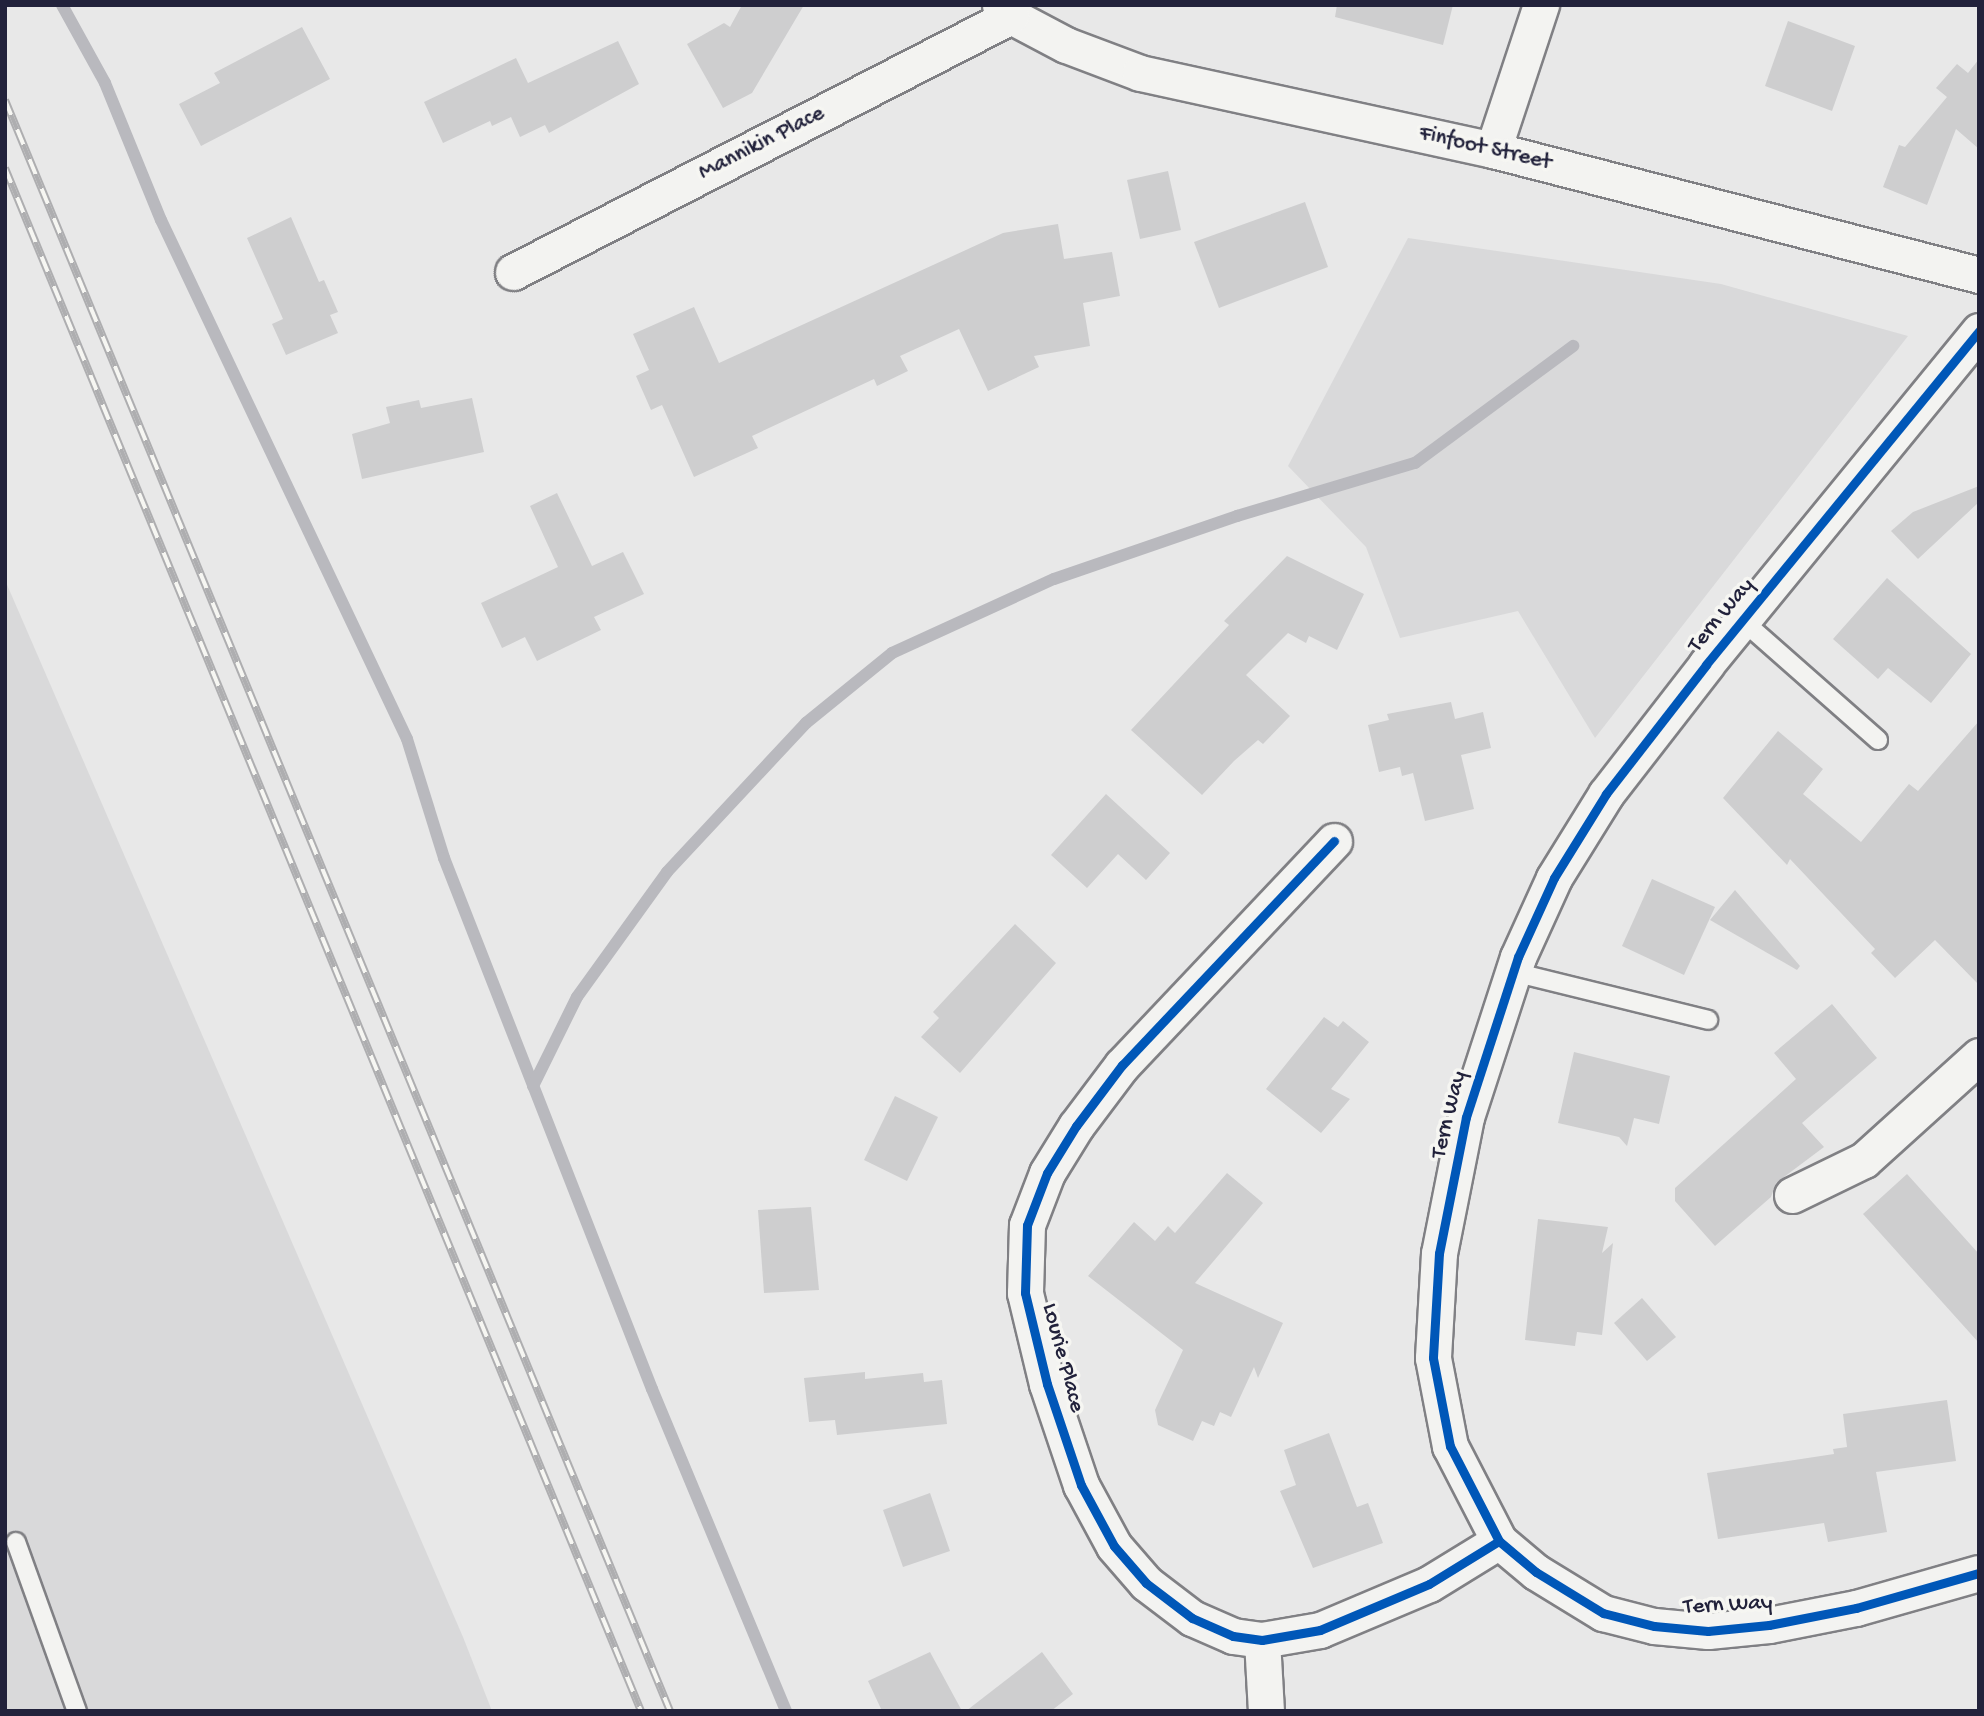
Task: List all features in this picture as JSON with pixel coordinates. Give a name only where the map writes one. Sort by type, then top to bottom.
[{"type":"street","points":[[1493,150],[1541,5]]},
{"type":"street","name":"Finfoot Street","points":[[1005,11],[1066,45],[1140,73],[1493,150],[1979,275]]},
{"type":"street","name":"Mannikin Place","points":[[513,272],[1005,11]]},
{"type":"street","name":"Tern Way","points":[[1979,331],[1606,794],[1554,878],[1513,972],[1466,1117],[1438,1253],[1433,1358],[1450,1446],[1499,1541],[1536,1572],[1603,1613],[1654,1626],[1708,1631],[1856,1608],[1979,1573]]},
{"type":"street","name":"Lourie Place","points":[[1334,841],[1122,1065],[1047,1173],[1027,1225],[1025,1293],[1047,1384],[1081,1485],[1114,1546],[1146,1583],[1192,1618],[1233,1636],[1262,1640],[1320,1630],[1429,1584],[1499,1541]]},
{"type":"street","points":[[1792,1195],[1864,1160],[1979,1056]]},
{"type":"street","points":[[1262,1640],[1266,1711]]},
{"type":"lane","points":[[1743,621],[1878,740]]},
{"type":"lane","points":[[1513,972],[1708,1020]]},
{"type":"lane","points":[[16,1542],[77,1711]]},
{"type":"shaded area","points":[[1408,238],[1721,284],[1908,336],[1595,738],[1518,611],[1400,638],[1366,547],[1288,466]]},
{"type":"shaded area","points":[[5,580],[463,1637],[492,1711],[5,1711]]},
{"type":"building","points":[[742,5],[804,5],[752,93],[723,108],[687,44],[724,23],[730,27]]},
{"type":"building","points":[[1337,5],[1453,5],[1443,45],[1335,17]]},
{"type":"building","points":[[1788,21],[1855,46],[1832,111],[1765,86]]},
{"type":"building","points":[[302,27],[330,79],[201,146],[179,104],[220,83],[214,73]]},
{"type":"building","points":[[618,41],[639,84],[549,133],[545,125],[520,137],[511,117],[492,126],[490,121],[443,143],[424,102],[516,58],[528,83]]},
{"type":"building","points":[[1979,59],[1979,149],[1956,129],[1927,205],[1883,187],[1899,145],[1905,147],[1947,97],[1936,88],[1957,64],[1968,73]]},
{"type":"building","points":[[1168,171],[1181,230],[1140,239],[1127,180]]},
{"type":"building","points":[[1305,202],[1328,267],[1219,308],[1194,242]]},
{"type":"building","points":[[291,217],[319,282],[324,280],[338,312],[330,315],[338,333],[286,355],[272,324],[283,319],[247,238]]},
{"type":"building","points":[[1058,224],[1064,259],[1112,252],[1120,296],[1083,303],[1090,346],[1034,356],[1039,367],[988,391],[959,329],[900,356],[908,371],[877,386],[874,379],[752,436],[758,448],[694,477],[662,405],[651,410],[636,376],[649,370],[633,334],[694,307],[719,363],[1003,233]]},
{"type":"building","points":[[472,398],[484,452],[362,479],[352,434],[390,423],[386,407],[419,400],[421,408]]},
{"type":"building","points":[[1979,486],[1979,502],[1918,559],[1891,531],[1913,512]]},
{"type":"building","points":[[557,493],[592,566],[623,552],[644,594],[594,617],[601,630],[537,661],[525,637],[502,648],[481,603],[558,567],[530,506]]},
{"type":"building","points":[[1287,556],[1364,594],[1337,650],[1309,636],[1306,643],[1288,633],[1246,675],[1290,716],[1263,744],[1258,740],[1234,761],[1202,795],[1131,730],[1229,625],[1224,621]]},
{"type":"building","points":[[1887,578],[1971,654],[1931,703],[1888,668],[1878,679],[1833,639]]},
{"type":"building","points":[[1451,702],[1455,719],[1483,712],[1491,748],[1461,755],[1474,809],[1425,821],[1413,773],[1402,776],[1400,767],[1379,772],[1368,725],[1389,720],[1387,714]]},
{"type":"building","points":[[1979,721],[1979,985],[1935,940],[1895,978],[1871,953],[1875,949],[1790,859],[1787,865],[1723,798],[1778,731],[1823,769],[1803,794],[1861,842],[1909,784],[1918,791]]},
{"type":"building","points":[[1106,794],[1170,853],[1146,880],[1118,854],[1087,888],[1051,855]]},
{"type":"building","points":[[1652,879],[1715,907],[1684,975],[1622,946]]},
{"type":"building","points":[[1735,890],[1800,966],[1797,970],[1710,920]]},
{"type":"building","points":[[1015,924],[1056,963],[960,1073],[921,1037],[939,1018],[933,1012]]},
{"type":"building","points":[[1832,1004],[1877,1058],[1802,1123],[1824,1147],[1776,1183],[1771,1197],[1715,1246],[1675,1201],[1675,1188],[1796,1079],[1774,1053]]},
{"type":"building","points":[[1324,1017],[1338,1027],[1343,1021],[1369,1042],[1331,1089],[1350,1099],[1321,1133],[1266,1089]]},
{"type":"building","points":[[1574,1052],[1670,1076],[1659,1124],[1634,1118],[1627,1146],[1619,1137],[1558,1123]]},
{"type":"building","points":[[895,1096],[938,1117],[907,1181],[864,1160]]},
{"type":"building","points":[[1227,1173],[1263,1203],[1195,1283],[1283,1323],[1258,1378],[1254,1367],[1231,1417],[1220,1412],[1214,1426],[1202,1421],[1193,1441],[1158,1425],[1155,1410],[1183,1350],[1088,1276],[1134,1222],[1155,1241],[1168,1226],[1175,1233]]},
{"type":"building","points":[[1907,1174],[1979,1254],[1979,1343],[1863,1214]]},
{"type":"building","points":[[811,1207],[819,1290],[764,1293],[758,1210]]},
{"type":"building","points":[[1538,1219],[1608,1227],[1602,1253],[1613,1243],[1602,1335],[1577,1332],[1575,1346],[1525,1340]]},
{"type":"building","points":[[1642,1298],[1676,1337],[1647,1361],[1614,1323]]},
{"type":"building","points":[[865,1372],[865,1379],[923,1373],[924,1382],[942,1380],[947,1424],[837,1435],[835,1420],[809,1422],[804,1378]]},
{"type":"building","points":[[1947,1400],[1956,1461],[1876,1472],[1887,1532],[1828,1542],[1824,1523],[1718,1539],[1707,1473],[1834,1454],[1833,1449],[1847,1447],[1843,1414]]},
{"type":"building","points":[[1329,1433],[1357,1507],[1368,1503],[1383,1543],[1313,1568],[1280,1491],[1296,1485],[1284,1450]]},
{"type":"building","points":[[930,1493],[950,1551],[903,1567],[883,1510]]},
{"type":"building","points":[[930,1652],[962,1711],[882,1711],[868,1681]]},
{"type":"building","points":[[1042,1652],[1073,1694],[1051,1711],[966,1711]]},
{"type":"waterway","points":[[62,5],[105,83],[161,220],[407,739],[444,858],[652,1389],[786,1711]]},
{"type":"waterway","points":[[533,1086],[577,997],[667,872],[806,723],[892,653],[1054,579],[1237,516],[1415,463],[1573,346]]},
{"type":"railway","points":[[5,100],[670,1711]]},
{"type":"railway","points":[[5,168],[641,1711]]},
{"type":"cycle path","points":[[1979,331],[1706,665],[1606,794],[1554,878],[1518,957],[1466,1117],[1439,1253],[1433,1358],[1450,1446],[1499,1541],[1536,1572],[1603,1613],[1654,1626],[1708,1631],[1769,1625],[1856,1608],[1979,1573]]},
{"type":"cycle path","points":[[1334,841],[1122,1065],[1076,1126],[1047,1173],[1027,1225],[1025,1293],[1047,1384],[1081,1485],[1114,1546],[1146,1583],[1192,1618],[1233,1636],[1262,1640],[1320,1630],[1429,1584],[1499,1541]]}]
